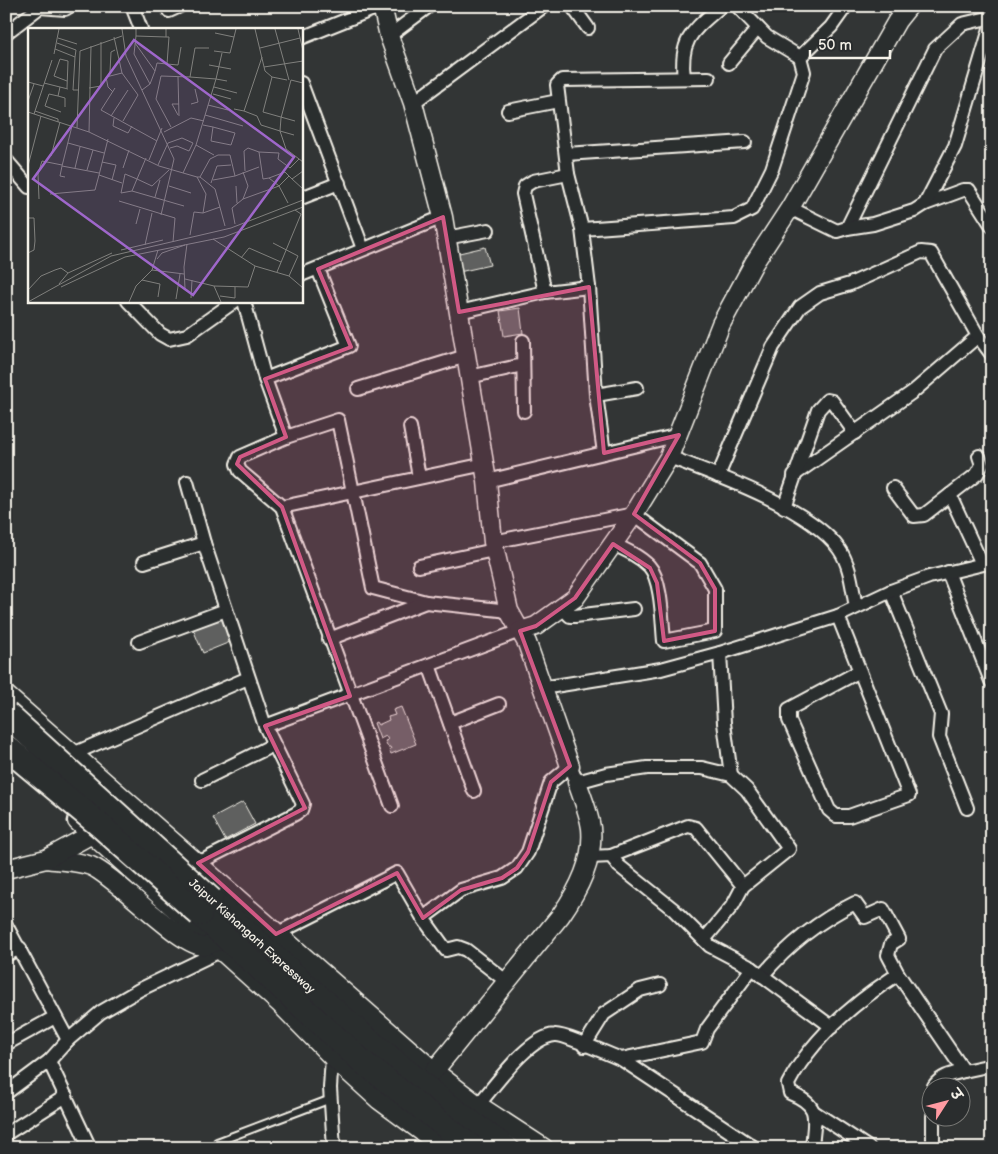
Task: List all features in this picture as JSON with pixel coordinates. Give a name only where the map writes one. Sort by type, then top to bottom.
[{"type":"highway","name":"Jaipur Kishangarh Expressway","points":[[6,714],[206,907],[227,942],[363,1062],[473,1148]]},
{"type":"highway","name":"Jaipur Kishangarh Expressway","points":[[6,747],[102,826],[206,907]]},
{"type":"highway","points":[[227,942],[245,906]]},
{"type":"highway","name":"Jaipur Kishangarh Expressway","points":[[227,942],[372,1043],[444,1102],[506,1148]]},
{"type":"street","points":[[6,33],[40,7],[65,9],[70,6]]},
{"type":"street","points":[[132,6],[141,28]]},
{"type":"street","points":[[302,38],[382,6],[389,36],[413,103],[443,218],[486,472],[493,546],[509,611],[527,643],[577,782],[591,827],[590,856],[576,892],[562,915],[434,1071]]},
{"type":"street","points":[[389,36],[429,6]]},
{"type":"street","points":[[413,103],[544,6]]},
{"type":"street","points":[[572,6],[588,28]]},
{"type":"street","points":[[684,78],[683,50],[690,36],[721,6]]},
{"type":"street","points":[[582,229],[734,218],[752,209],[772,169],[804,72],[800,57],[767,37],[737,6]]},
{"type":"street","points":[[800,57],[831,27],[846,6]]},
{"type":"street","points":[[266,726],[536,626],[575,598],[634,514],[669,457],[721,324],[754,263],[790,208],[897,21],[909,6]]},
{"type":"street","points":[[847,228],[935,49],[962,24],[992,17]]},
{"type":"street","points":[[925,204],[955,146],[992,22]]},
{"type":"street","points":[[729,63],[758,28]]},
{"type":"street","points":[[604,453],[596,395],[589,286],[582,229],[568,174],[557,85],[562,80],[709,78]]},
{"type":"street","points":[[302,88],[307,115],[339,183],[363,249]]},
{"type":"street","points":[[508,111],[558,101]]},
{"type":"street","points":[[566,154],[745,142]]},
{"type":"street","points":[[6,160],[28,186]]},
{"type":"street","points":[[545,292],[523,194],[525,186],[533,181],[568,174]]},
{"type":"street","points":[[302,198],[339,183]]},
{"type":"street","points":[[790,208],[837,231],[873,224],[906,214],[925,204],[963,190],[969,190],[992,226]]},
{"type":"street","points":[[302,275],[443,218]]},
{"type":"street","points":[[446,238],[488,230]]},
{"type":"street","points":[[718,476],[773,347],[800,307],[820,293],[850,284],[921,252],[931,253],[978,336],[992,355]]},
{"type":"street","points":[[265,379],[349,346],[318,269]]},
{"type":"street","points":[[459,312],[545,292],[589,286]]},
{"type":"street","points":[[129,302],[160,334],[170,339],[187,335],[234,302]]},
{"type":"street","points":[[244,302],[265,379],[286,437]]},
{"type":"street","points":[[794,476],[914,391],[978,336]]},
{"type":"street","points":[[523,341],[524,411]]},
{"type":"street","points":[[358,389],[466,356]]},
{"type":"street","points":[[469,377],[523,365]]},
{"type":"street","points":[[596,395],[637,388]]},
{"type":"street","points":[[784,507],[794,476],[823,403],[827,400],[832,401],[855,433]]},
{"type":"street","points":[[392,806],[329,639],[282,506],[240,471],[237,464],[240,457],[286,437],[338,420],[373,588],[426,602],[509,611]]},
{"type":"street","points":[[410,427],[419,478]]},
{"type":"street","points":[[282,506],[419,478],[486,472],[604,453],[679,435]]},
{"type":"street","points":[[893,488],[914,516],[924,515],[977,474],[982,465],[979,456]]},
{"type":"street","points":[[669,457],[718,476],[784,507],[827,534],[840,550],[848,568],[856,608]]},
{"type":"street","points":[[162,898],[198,863],[301,810],[303,804],[273,745],[248,678],[204,543],[187,482]]},
{"type":"street","points":[[542,688],[661,669],[720,653],[838,616],[891,591],[948,572],[987,563],[950,495]]},
{"type":"street","points":[[419,566],[493,546],[634,514],[700,563],[715,588],[715,631],[664,642],[657,583],[650,568],[638,557],[613,544]]},
{"type":"street","points":[[144,562],[204,543]]},
{"type":"street","points":[[948,572],[991,681]]},
{"type":"street","points":[[891,591],[941,714],[939,737],[967,808]]},
{"type":"street","points":[[329,639],[426,602]]},
{"type":"street","points":[[562,607],[570,616],[634,609]]},
{"type":"street","points":[[139,642],[226,610]]},
{"type":"street","points":[[838,616],[860,671],[909,794],[849,816],[836,816],[829,810],[789,720],[789,709],[860,671]]},
{"type":"street","points":[[720,653],[724,723],[731,775]]},
{"type":"street","points":[[429,665],[474,791]]},
{"type":"street","points":[[42,789],[75,753],[248,678]]},
{"type":"street","points":[[6,695],[75,753],[276,934],[434,1071],[478,1105],[544,1148]]},
{"type":"street","points":[[450,723],[499,704]]},
{"type":"street","points":[[202,780],[273,745]]},
{"type":"street","points":[[6,758],[162,898],[227,942],[279,1003],[332,1058],[380,1100],[444,1148]]},
{"type":"street","points":[[423,918],[462,890],[502,878],[517,868],[528,852],[551,782],[570,766]]},
{"type":"street","points":[[577,782],[606,774],[647,768],[702,768],[731,775],[747,790],[789,849],[743,886],[733,904],[704,940]]},
{"type":"street","points":[[590,856],[611,856],[688,826],[696,828],[743,886]]},
{"type":"street","points":[[6,869],[46,859],[92,834]]},
{"type":"street","points":[[611,856],[619,866],[673,909],[710,946],[757,972],[832,1027]]},
{"type":"street","points":[[46,859],[91,866],[118,884],[157,918],[193,944],[206,946],[227,942]]},
{"type":"street","points":[[276,934],[397,873],[423,918],[446,950],[458,947],[466,950],[506,981]]},
{"type":"street","points":[[621,1059],[702,1042],[708,1029],[757,972],[807,930],[855,903],[865,917],[883,909],[899,939],[891,944],[888,955],[898,974],[964,1071]]},
{"type":"street","points":[[6,925],[68,1040]]},
{"type":"street","points":[[6,1094],[49,1061],[68,1040],[101,1012],[227,942]]},
{"type":"street","points":[[6,955],[20,948]]},
{"type":"street","points":[[869,1148],[814,1112],[805,1099],[790,1093],[788,1084],[819,1037],[878,987],[898,974]]},
{"type":"street","points":[[584,1046],[604,1014],[640,990],[660,985]]},
{"type":"street","points":[[6,1044],[55,1017]]},
{"type":"street","points":[[478,1105],[528,1048],[542,1039],[556,1035],[621,1059],[755,1148]]},
{"type":"street","points":[[332,1058],[331,1099],[334,1148]]},
{"type":"street","points":[[49,1061],[90,1148]]},
{"type":"street","points":[[946,1076],[992,1065]]},
{"type":"street","points":[[6,1134],[66,1096]]},
{"type":"street","points":[[812,1148],[814,1112]]},
{"type":"street","points":[[933,1148],[934,1126]]},
{"type":"lane","points":[[217,1142],[331,1099]]},
{"type":"highlighted area","points":[[443,217],[459,312],[589,287],[604,453],[679,435],[634,514],[700,563],[715,589],[715,631],[664,641],[657,583],[650,568],[613,544],[575,598],[536,626],[520,631],[570,766],[551,782],[528,852],[517,868],[502,878],[461,890],[423,918],[397,873],[276,934],[198,863],[305,808],[265,726],[350,696],[282,507],[237,464],[240,457],[286,437],[265,379],[351,347],[318,269]]},
{"type":"building","points":[[485,247],[490,265],[459,272],[455,254]]},
{"type":"building","points":[[520,308],[523,333],[504,336],[500,311]]},
{"type":"building","points":[[225,616],[235,640],[203,653],[193,629]]},
{"type":"building","points":[[401,707],[416,744],[391,754],[389,750],[391,749],[385,741],[388,740],[386,736],[380,739],[374,723],[376,722],[378,725],[389,720],[388,717],[395,715],[393,710]]},
{"type":"building","points":[[243,802],[255,824],[225,840],[213,818]]}]
